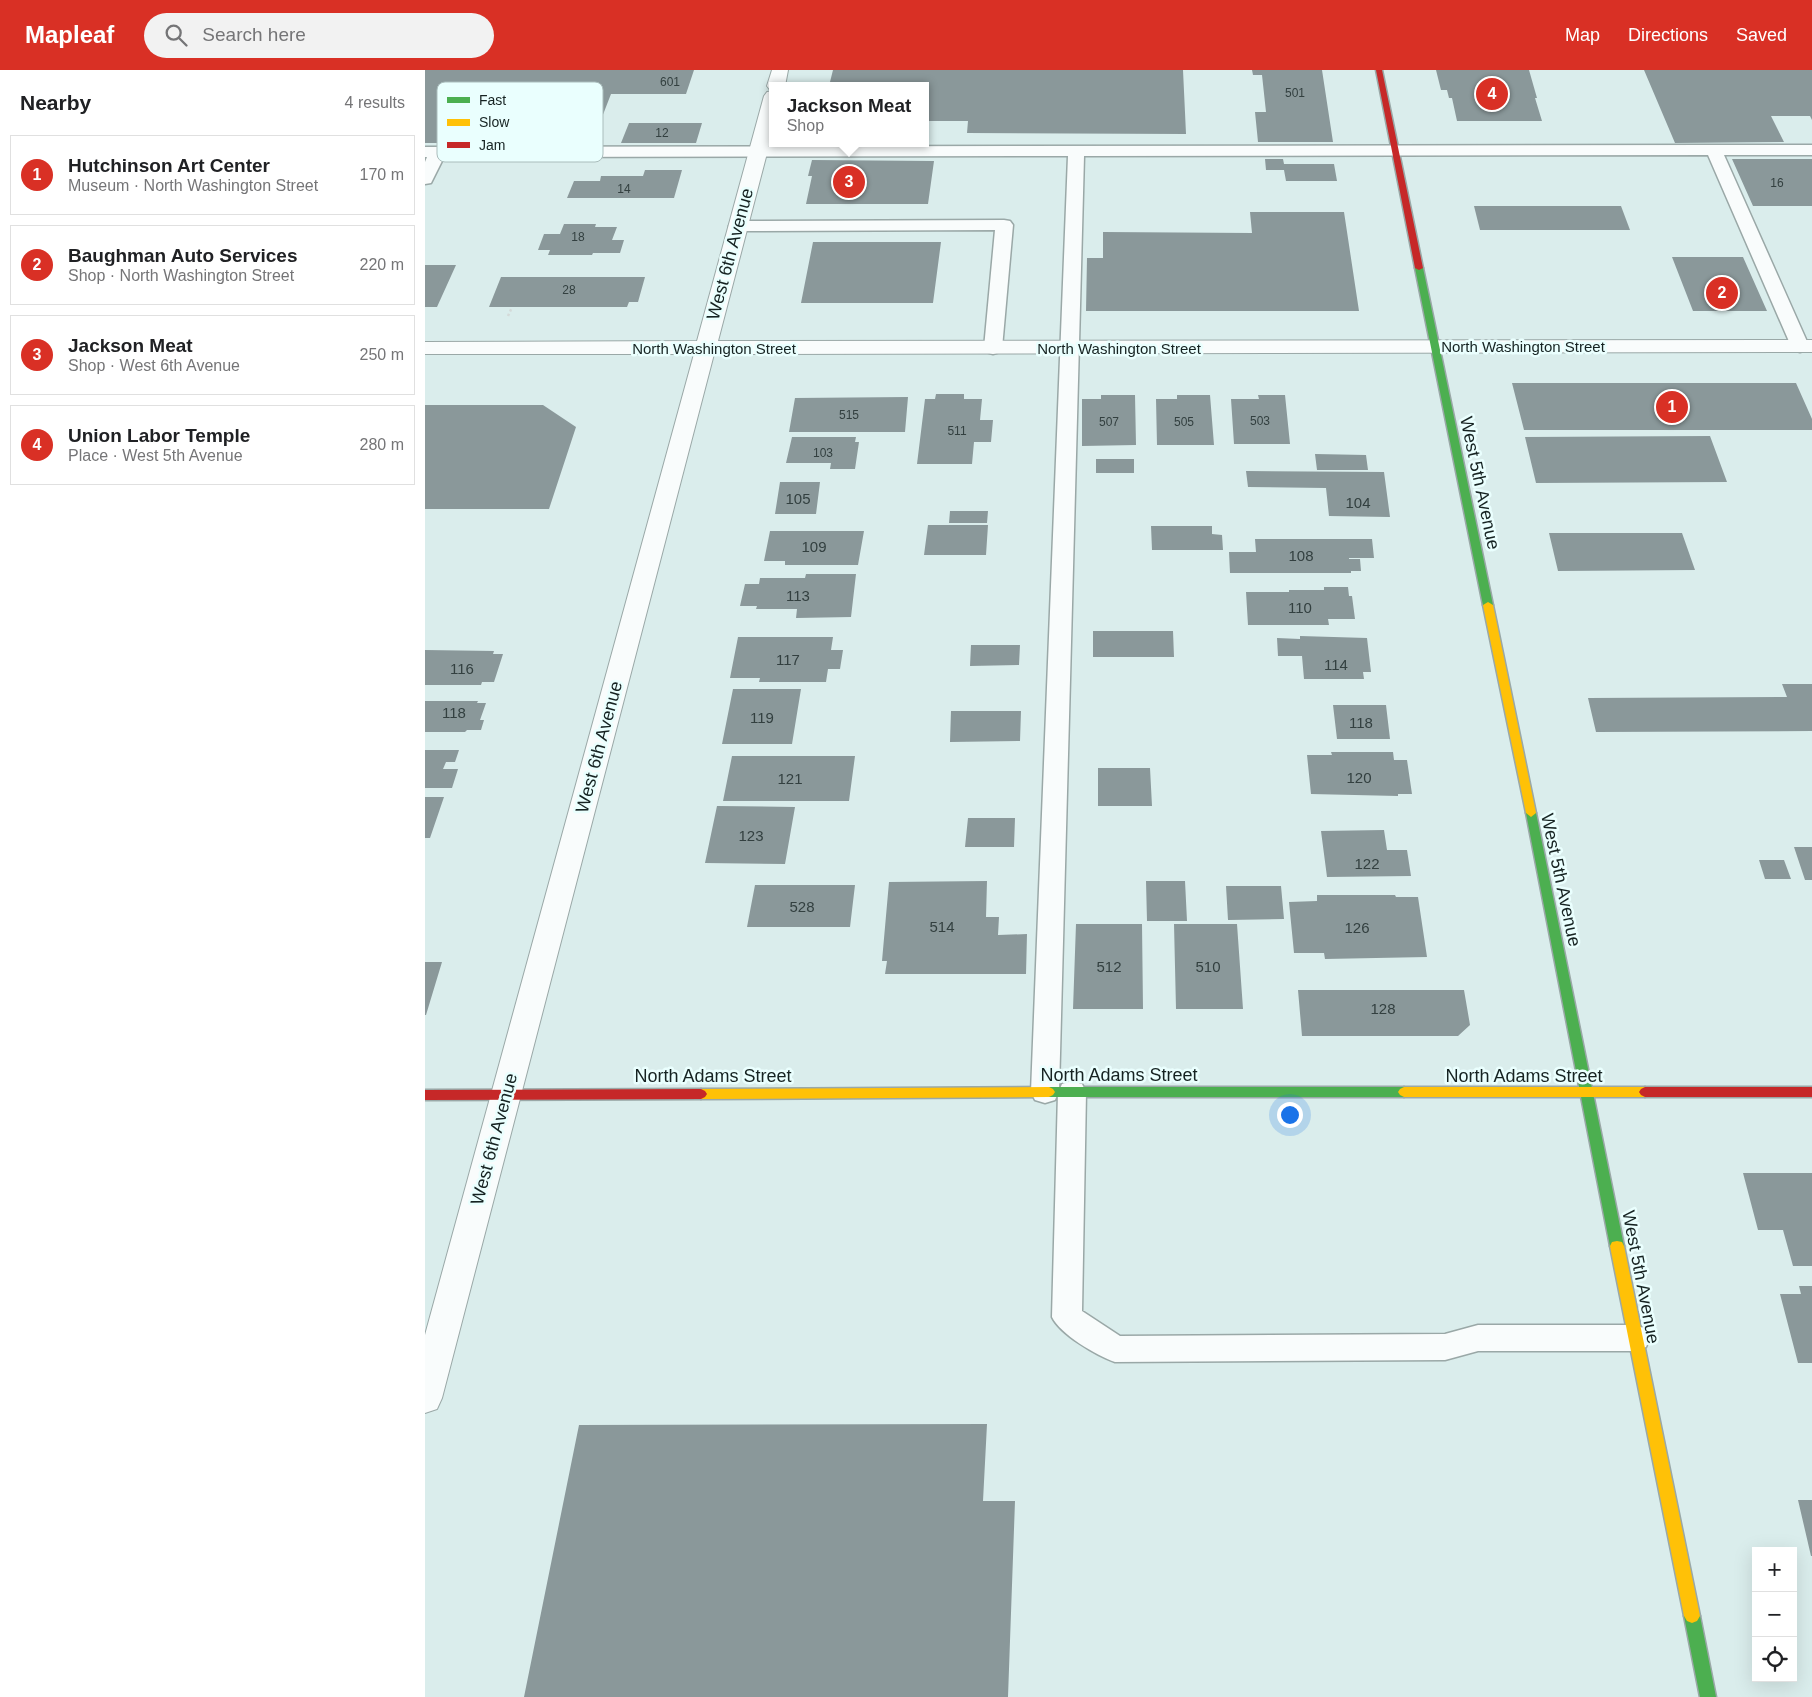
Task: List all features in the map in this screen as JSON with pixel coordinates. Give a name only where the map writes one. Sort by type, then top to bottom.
[{"type":"street","points":[[776,82],[780,70]]},
{"type":"street","name":"West 5th Avenue","points":[[1379,70],[1588,1093],[1635,1338],[1708,1697]]},
{"type":"street","name":"West 6th Avenue","points":[[425,1398],[704,348],[769,111]]},
{"type":"street","name":"North Washington Street","points":[[425,348],[1806,346]]},
{"type":"street","name":"North Adams Street","points":[[425,1095],[1059,1092],[1812,1092]]},
{"type":"lane","points":[[1714,150],[1806,346]]},
{"type":"lane","points":[[603,153],[1812,150]]},
{"type":"lane","points":[[425,179],[432,152]]},
{"type":"lane","points":[[1076,152],[1068,348],[1059,1092],[1067,1316],[1115,1349],[1445,1347],[1478,1338],[1635,1338]]},
{"type":"lane","points":[[737,226],[1004,226],[993,348]]},
{"type":"path","points":[[508,316],[512,307]]},
{"type":"building","points":[[425,70],[694,70],[686,94],[611,94],[603,115],[603,82],[437,82],[437,143],[425,143]]},
{"type":"building","points":[[833,70],[1183,70],[1186,134],[967,133],[968,121],[929,121],[929,82],[830,82]]},
{"type":"building","points":[[1252,70],[1322,70],[1333,142],[1258,142],[1255,112],[1266,112],[1262,75],[1253,75]]},
{"type":"building","points":[[1436,70],[1529,70],[1542,121],[1457,121],[1452,98],[1449,98],[1447,90],[1441,90]]},
{"type":"building","points":[[1644,70],[1812,70],[1812,120],[1810,116],[1771,116],[1784,142],[1675,143]]},
{"type":"building","points":[[629,123],[702,123],[696,143],[621,143]]},
{"type":"building","points":[[1265,159],[1283,159],[1284,164],[1334,164],[1337,181],[1286,181],[1284,170],[1266,170]]},
{"type":"building","points":[[1732,159],[1812,159],[1812,206],[1753,206]]},
{"type":"building","points":[[812,160],[934,161],[928,204],[806,204],[812,176],[808,176]]},
{"type":"building","points":[[645,170],[682,170],[674,198],[567,198],[574,181],[600,181],[601,176],[643,176]]},
{"type":"building","points":[[1474,206],[1621,206],[1630,230],[1480,230]]},
{"type":"building","points":[[1250,212],[1344,212],[1359,311],[1086,311],[1087,258],[1103,258],[1103,232],[1252,233]]},
{"type":"building","points":[[564,224],[596,224],[595,227],[617,227],[612,240],[624,240],[620,253],[548,255],[550,250],[538,250],[544,234],[560,234]]},
{"type":"building","points":[[813,242],[941,242],[933,303],[801,303]]},
{"type":"building","points":[[1672,257],[1743,257],[1767,311],[1693,311]]},
{"type":"building","points":[[425,265],[456,265],[437,307],[425,307]]},
{"type":"building","points":[[501,277],[645,277],[638,302],[629,302],[627,307],[489,307]]},
{"type":"building","points":[[1512,383],[1796,383],[1812,419],[1812,430],[1524,430]]},
{"type":"building","points":[[936,394],[964,394],[964,399],[982,399],[980,420],[993,420],[991,442],[974,442],[972,464],[917,464],[925,399],[935,399]]},
{"type":"building","points":[[1101,395],[1135,395],[1136,445],[1082,446],[1082,399],[1101,399]]},
{"type":"building","points":[[1177,395],[1210,395],[1214,445],[1157,445],[1156,399],[1177,399]]},
{"type":"building","points":[[1258,395],[1285,395],[1290,444],[1234,444],[1231,399],[1259,399]]},
{"type":"building","points":[[908,397],[905,432],[789,432],[795,398]]},
{"type":"building","points":[[425,405],[543,405],[576,427],[549,509],[425,509]]},
{"type":"building","points":[[1710,436],[1727,482],[1536,483],[1525,437]]},
{"type":"building","points":[[792,437],[856,437],[855,442],[859,442],[855,469],[830,469],[831,463],[786,463]]},
{"type":"building","points":[[1315,454],[1366,455],[1368,470],[1317,470]]},
{"type":"building","points":[[1096,459],[1134,459],[1134,473],[1096,473]]},
{"type":"building","points":[[1246,471],[1384,472],[1390,517],[1329,516],[1326,488],[1248,487]]},
{"type":"building","points":[[780,482],[820,482],[816,514],[775,514]]},
{"type":"building","points":[[950,511],[988,511],[987,523],[949,523]]},
{"type":"building","points":[[928,525],[988,525],[986,555],[924,555]]},
{"type":"building","points":[[1151,526],[1212,526],[1212,534],[1222,535],[1223,550],[1152,550]]},
{"type":"building","points":[[770,531],[864,531],[858,565],[785,565],[785,561],[764,561]]},
{"type":"building","points":[[1549,533],[1682,533],[1695,570],[1558,571]]},
{"type":"building","points":[[1255,539],[1372,539],[1374,558],[1349,558],[1360,559],[1361,571],[1351,571],[1351,573],[1230,573],[1229,552],[1256,552]]},
{"type":"building","points":[[806,574],[856,574],[851,617],[796,618],[797,609],[756,609],[757,606],[740,606],[745,584],[759,584],[760,578],[805,578]]},
{"type":"building","points":[[1324,587],[1348,587],[1349,596],[1352,596],[1355,619],[1328,619],[1329,625],[1248,625],[1246,592],[1324,590]]},
{"type":"building","points":[[1093,631],[1173,631],[1174,657],[1093,657]]},
{"type":"building","points":[[1300,636],[1367,638],[1371,672],[1363,672],[1364,679],[1304,679],[1302,656],[1278,656],[1277,638],[1300,639]]},
{"type":"building","points":[[738,637],[833,637],[831,650],[843,650],[840,669],[828,669],[826,682],[759,682],[760,678],[730,678]]},
{"type":"building","points":[[971,645],[1020,645],[1019,665],[970,666]]},
{"type":"building","points":[[425,650],[494,651],[493,654],[503,654],[494,682],[482,682],[481,685],[425,685]]},
{"type":"building","points":[[1782,684],[1812,684],[1812,731],[1596,732],[1588,698],[1787,697]]},
{"type":"building","points":[[733,689],[801,689],[792,744],[722,744]]},
{"type":"building","points":[[425,701],[478,701],[477,703],[486,703],[480,720],[484,720],[481,730],[425,732]]},
{"type":"building","points":[[1333,705],[1386,705],[1390,739],[1337,739]]},
{"type":"building","points":[[951,711],[1021,711],[1020,741],[950,742]]},
{"type":"building","points":[[425,750],[459,750],[455,762],[446,762],[443,769],[458,769],[452,788],[425,788]]},
{"type":"building","points":[[1331,752],[1393,752],[1394,760],[1407,760],[1412,794],[1398,794],[1398,796],[1311,794],[1307,755],[1332,755]]},
{"type":"building","points":[[732,756],[855,756],[849,801],[723,801]]},
{"type":"building","points":[[1098,768],[1150,768],[1152,806],[1098,806]]},
{"type":"building","points":[[425,797],[444,797],[430,838],[425,838]]},
{"type":"building","points":[[717,806],[795,807],[785,864],[705,863]]},
{"type":"building","points":[[968,818],[1015,818],[1014,847],[965,847]]},
{"type":"building","points":[[1384,830],[1387,850],[1407,850],[1411,876],[1327,877],[1321,831]]},
{"type":"building","points":[[1794,847],[1812,847],[1812,880],[1805,880]]},
{"type":"building","points":[[1759,860],[1784,860],[1791,879],[1765,879]]},
{"type":"building","points":[[987,881],[986,917],[999,917],[998,935],[1027,934],[1026,974],[885,974],[887,961],[882,961],[889,882]]},
{"type":"building","points":[[1146,881],[1185,881],[1187,921],[1147,921]]},
{"type":"building","points":[[755,885],[855,885],[850,927],[747,927]]},
{"type":"building","points":[[1226,886],[1281,886],[1284,919],[1228,920]]},
{"type":"building","points":[[1317,895],[1395,895],[1396,897],[1418,897],[1427,957],[1325,959],[1324,953],[1294,953],[1289,902],[1317,901]]},
{"type":"building","points":[[1076,924],[1142,924],[1143,1009],[1073,1009]]},
{"type":"building","points":[[1174,924],[1237,924],[1243,1009],[1176,1009]]},
{"type":"building","points":[[425,962],[442,962],[426,1015],[425,1015]]},
{"type":"building","points":[[1298,990],[1464,990],[1470,1025],[1458,1036],[1302,1036]]},
{"type":"building","points":[[1743,1173],[1812,1173],[1812,1266],[1793,1266],[1783,1230],[1758,1230]]},
{"type":"building","points":[[1799,1286],[1812,1286],[1812,1363],[1798,1363],[1780,1294],[1801,1294]]},
{"type":"building","points":[[987,1424],[983,1501],[1015,1501],[1008,1697],[524,1697],[579,1425]]},
{"type":"building","points":[[1798,1500],[1812,1500],[1812,1556],[1811,1556]]},
{"type":"traffic: fast","points":[[1419,268],[1488,605]]},
{"type":"traffic: fast","points":[[1531,813],[1617,1246]]},
{"type":"traffic: fast","points":[[1049,1092],[1404,1092]]},
{"type":"traffic: fast","points":[[1692,1616],[1708,1697]]},
{"type":"traffic: slow","points":[[1488,605],[1531,813]]},
{"type":"traffic: slow","points":[[701,1094],[1049,1092]]},
{"type":"traffic: slow","points":[[1404,1092],[1645,1092]]},
{"type":"traffic: slow","points":[[1617,1246],[1692,1616]]},
{"type":"traffic: jam","points":[[1379,70],[1419,268]]},
{"type":"traffic: jam","points":[[1645,1092],[1812,1092]]},
{"type":"traffic: jam","points":[[425,1095],[701,1094]]},
{"type":"place","name":"Union Labor Temple","points":[[1492,94]]},
{"type":"place","name":"Jackson Meat","points":[[849,182]]},
{"type":"place","name":"Baughman Auto Services","points":[[1722,293]]},
{"type":"place","name":"Hutchinson Art Center","points":[[1672,407]]}]
